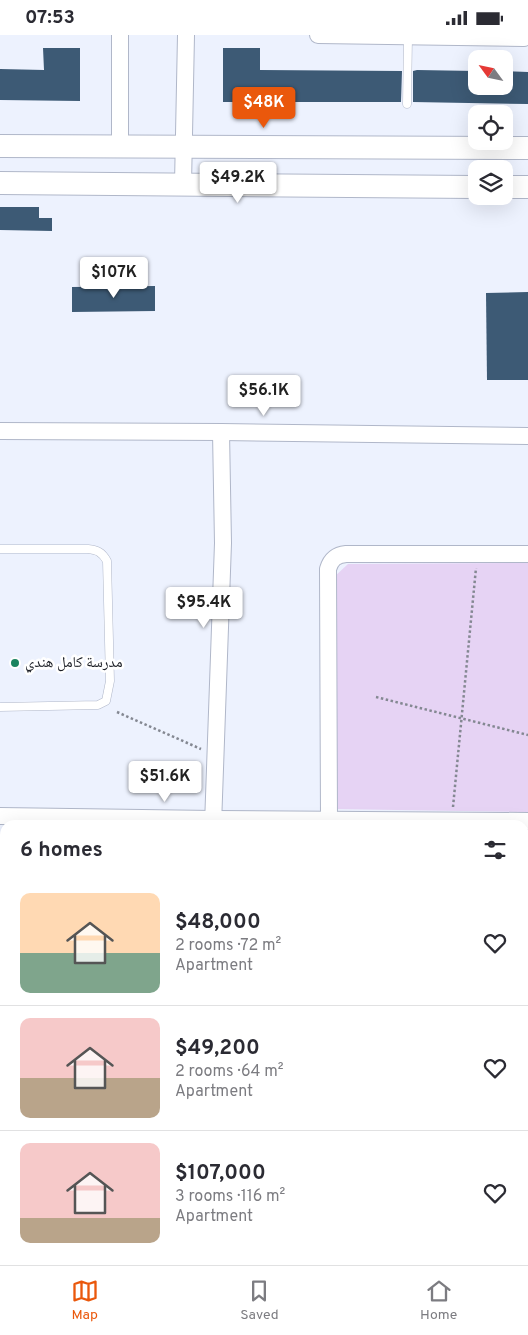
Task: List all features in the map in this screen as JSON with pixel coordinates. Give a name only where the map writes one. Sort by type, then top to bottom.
[{"type":"main road","points":[[0,146],[528,148]]},
{"type":"main road","points":[[0,183],[468,187]]},
{"type":"main road","points":[[513,187],[528,187]]},
{"type":"street","points":[[120,35],[120,147]]},
{"type":"street","points":[[183,185],[186,35]]},
{"type":"street","points":[[318,35],[524,38],[527,35]]},
{"type":"street","points":[[0,431],[528,436]]},
{"type":"street","points":[[213,820],[223,543],[221,432]]},
{"type":"street","points":[[330,820],[328,569],[330,564],[336,556],[346,554],[528,554]]},
{"type":"street","points":[[0,816],[142,820]]},
{"type":"lane","points":[[407,104],[408,36]]},
{"type":"lane","points":[[0,549],[88,549],[96,550],[103,554],[107,561],[110,681],[106,701],[98,705],[0,707]]},
{"type":"path","points":[[452,820],[478,555]]},
{"type":"path","points":[[376,697],[528,735]]},
{"type":"path","points":[[117,712],[215,755]]},
{"type":"shaded area","points":[[528,563],[528,812],[333,809],[333,578],[348,564]]},
{"type":"building","points":[[43,48],[80,48],[80,101],[0,100],[0,69],[44,70]]},
{"type":"building","points":[[223,48],[260,48],[260,70],[402,71],[401,102],[223,102]]},
{"type":"building","points":[[413,71],[468,71],[468,95],[513,95],[513,71],[528,72],[528,104],[413,102]]},
{"type":"building","points":[[0,207],[39,207],[39,218],[52,218],[52,231],[0,230]]},
{"type":"building","points":[[155,286],[155,311],[72,312],[72,287]]},
{"type":"building","points":[[528,292],[528,380],[487,380],[486,293]]},
{"type":"place","name":"مدرسة كامل هندي","points":[[15,663]]}]
